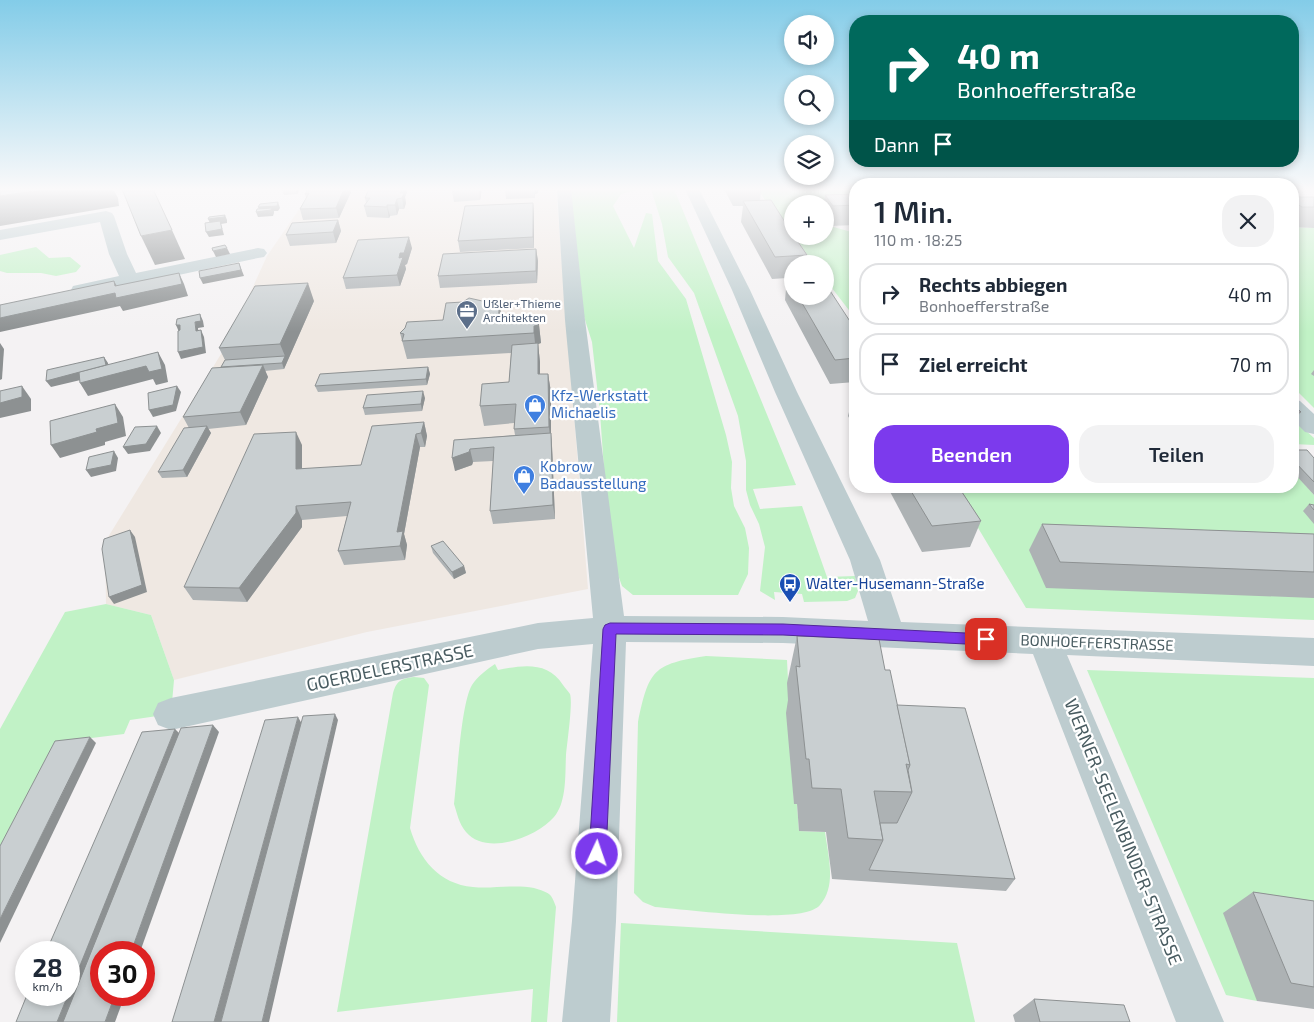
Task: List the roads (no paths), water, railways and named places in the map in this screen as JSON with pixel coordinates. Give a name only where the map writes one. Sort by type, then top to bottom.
[{"type":"street","points":[[113,237],[130,280]]},
{"type":"street","points":[[568,237],[576,328],[610,629],[594,921],[586,1022]]},
{"type":"street","points":[[715,237],[865,560],[889,635]]},
{"type":"street","points":[[65,293],[258,253]]},
{"type":"street","points":[[1299,413],[1314,427]]},
{"type":"street","name":"BONHOEFFERSTRASSE","points":[[610,629],[773,629],[1314,652]]},
{"type":"street","name":"GOERDELERSTRASSE","points":[[171,714],[538,636],[610,629]]},
{"type":"street","name":"WERNER-SEELENBINDER-STRASSE","points":[[1046,642],[1200,1022]]},
{"type":"place","name":"Ußler+Thieme Architekten","points":[[467,330]]},
{"type":"place","name":"Kfz-Werkstatt Michaelis","points":[[535,424]]},
{"type":"place","name":"Kobrow Badausstellung","points":[[524,495]]},
{"type":"place","name":"Walter-Husemann-Straße","points":[[790,603]]}]
